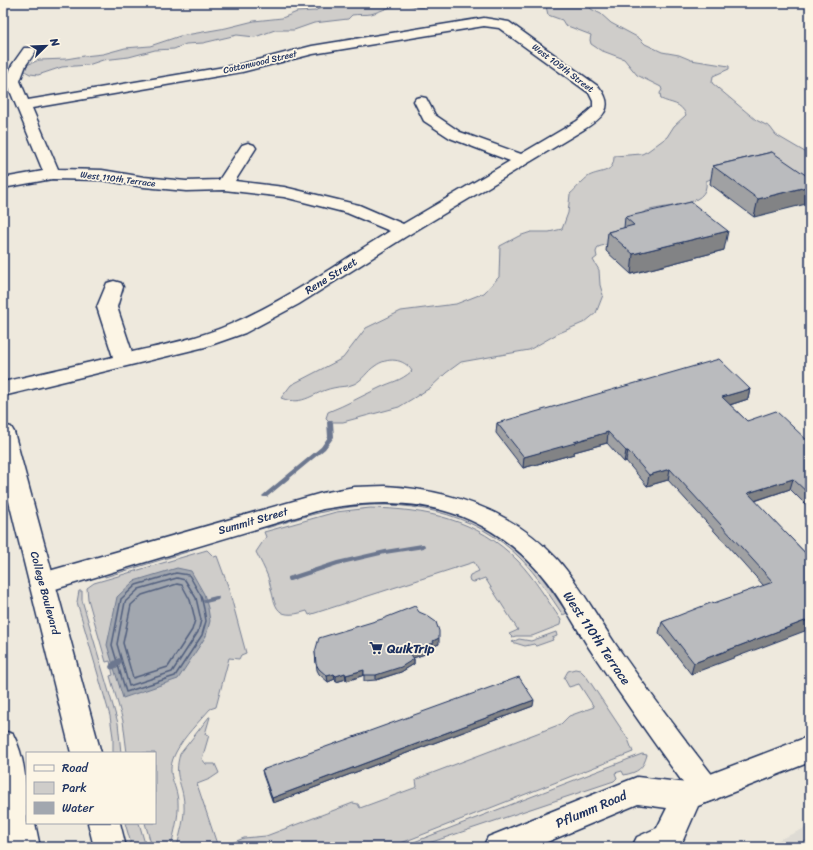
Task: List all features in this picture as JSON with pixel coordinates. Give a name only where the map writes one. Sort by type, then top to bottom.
[{"type":"street","name":"Cottonwood Street","points":[[23,104],[242,68],[312,50],[484,22],[497,23]]},
{"type":"street","name":"West 109th Street","points":[[497,23],[504,25],[530,43],[594,90],[600,98],[601,106],[596,113],[523,160]]},
{"type":"street","points":[[29,51],[15,70],[13,81],[52,174]]},
{"type":"street","points":[[421,101],[429,118],[455,135],[523,160]]},
{"type":"street","points":[[224,185],[248,148]]},
{"type":"street","name":"Rene Street","points":[[3,390],[198,343],[227,334],[252,323],[278,310],[403,230],[523,160]]},
{"type":"street","name":"West 110th Terrace","points":[[3,183],[52,174],[102,175],[144,182],[186,186],[224,185],[284,192],[353,209],[403,230]]},
{"type":"street","points":[[114,287],[107,307],[124,360]]},
{"type":"street","name":"College Boulevard","points":[[3,432],[86,752]]},
{"type":"street","name":"Summit Street","points":[[42,583],[322,501],[350,496],[392,494],[447,501],[467,508]]},
{"type":"street","name":"West 110th Terrace","points":[[467,508],[495,522],[523,541],[549,568],[663,734],[696,794]]},
{"type":"street","points":[[3,743],[24,847]]},
{"type":"street","name":"Pflumm Road","points":[[499,847],[637,790],[696,794],[810,749]]},
{"type":"street","points":[[648,847],[668,838],[696,794]]},
{"type":"street","points":[[104,824],[110,847]]},
{"type":"shaded area","points":[[810,826],[810,847],[762,847]]},
{"type":"green space","points":[[350,3],[426,3],[428,5],[425,7],[416,7],[404,4],[371,14],[352,15],[348,19],[314,23],[294,30],[275,30],[255,37],[237,35],[203,43],[186,44],[174,49],[155,50],[129,57],[103,60],[88,65],[62,67],[38,75],[30,74],[23,70],[29,64],[39,60],[66,59],[103,54],[125,48],[150,46],[180,36],[226,28],[254,21],[282,18],[297,12],[315,11],[325,5]]},
{"type":"green space","points":[[536,3],[587,3],[591,9],[601,14],[611,23],[639,38],[645,44],[662,52],[679,55],[691,60],[729,66],[729,69],[713,76],[712,83],[756,120],[770,127],[776,135],[810,155],[810,186],[717,176],[706,181],[705,190],[701,197],[693,201],[644,212],[635,219],[617,240],[610,244],[598,247],[596,252],[597,257],[593,260],[599,270],[600,285],[603,295],[596,313],[585,322],[557,334],[529,350],[461,362],[446,373],[430,388],[399,407],[343,422],[330,422],[326,418],[328,412],[400,379],[412,371],[405,363],[395,360],[380,363],[352,385],[326,390],[302,400],[296,401],[281,398],[291,385],[343,358],[366,328],[401,311],[456,304],[484,293],[499,277],[500,246],[519,236],[531,232],[549,232],[562,229],[568,213],[570,194],[584,180],[589,176],[609,169],[612,166],[614,156],[642,154],[648,151],[667,137],[674,126],[686,115],[679,106],[661,99],[661,87],[637,75],[624,59],[600,50],[591,44],[591,35],[565,25],[562,20],[548,15],[546,6]]},
{"type":"green space","points":[[402,502],[455,515],[487,528],[502,537],[534,568],[567,613],[563,615],[532,572],[521,559],[503,543],[482,529],[459,519],[436,512],[411,507],[387,505],[362,506],[338,509],[302,517],[267,528],[266,525],[341,505]]},
{"type":"green space","points":[[370,508],[431,514],[468,526],[485,535],[502,547],[524,568],[561,620],[560,625],[532,636],[512,637],[509,634],[518,630],[485,578],[474,582],[470,581],[470,575],[479,571],[474,562],[309,615],[307,611],[296,614],[281,612],[277,608],[268,577],[256,552],[266,537],[264,532],[336,512]]},
{"type":"green space","points":[[189,547],[190,551],[105,577],[104,574]]},
{"type":"green space","points":[[207,550],[214,557],[217,556],[228,586],[246,653],[241,655],[239,659],[229,658],[216,707],[210,709],[183,740],[176,752],[171,767],[171,773],[177,795],[178,813],[171,847],[152,847],[145,824],[156,824],[156,752],[127,752],[123,721],[110,676],[113,675],[110,661],[106,662],[88,599],[87,588],[94,583]]},
{"type":"green space","points":[[79,591],[82,591],[82,600],[118,723],[121,752],[113,752],[113,737],[110,716],[77,602]]},
{"type":"green space","points":[[556,632],[557,636],[552,638],[553,640],[536,646],[534,644],[525,646],[512,642],[519,639],[531,641]]},
{"type":"green space","points":[[575,669],[580,670],[586,676],[628,739],[633,752],[391,847],[222,847],[244,838],[266,836],[353,803],[358,804],[360,808],[417,787],[416,780],[422,777],[561,724],[569,716],[594,707],[579,684],[569,687],[564,678],[568,671]]},
{"type":"green space","points":[[209,717],[205,734],[209,735],[202,759],[206,764],[215,764],[219,773],[210,779],[197,784],[218,847],[177,847],[184,815],[183,797],[178,775],[178,762],[180,754]]},
{"type":"green space","points":[[642,754],[647,755],[642,767],[633,773],[624,775],[622,771],[615,773],[617,778],[614,781],[435,841],[416,846],[414,842]]},
{"type":"green space","points":[[125,824],[139,824],[146,847],[132,847]]},
{"type":"water","points":[[177,568],[191,571],[204,594],[210,621],[206,636],[178,679],[123,698],[107,645],[117,597],[134,581]]},
{"type":"building","points":[[772,152],[810,178],[810,186],[758,199],[713,166]]},
{"type":"building","points":[[691,202],[728,231],[633,254],[608,232],[634,225],[625,217]]},
{"type":"building","points":[[719,359],[750,389],[722,397],[747,421],[776,411],[810,443],[810,495],[793,479],[748,493],[810,558],[810,619],[694,663],[662,622],[713,602],[714,603],[773,582],[670,469],[649,475],[628,451],[626,451],[608,432],[524,457],[497,423]]},
{"type":"building","name":"QuikTrip","points":[[415,606],[419,612],[436,622],[439,631],[439,638],[433,641],[434,643],[424,646],[425,648],[410,653],[414,659],[401,667],[376,675],[364,675],[364,670],[346,675],[345,673],[336,676],[334,674],[327,676],[319,669],[316,664],[315,652],[319,638],[382,619]]},
{"type":"building","points":[[519,677],[534,700],[272,798],[262,770]]},
{"type":"waterway","points":[[265,496],[323,448],[331,437],[330,422]]},
{"type":"waterway","points":[[290,579],[337,563],[385,552],[422,546]]},
{"type":"waterway","points":[[206,601],[216,598]]},
{"type":"waterway","points":[[112,667],[119,661]]},
{"type":"place","name":"QuikTrip","points":[[376,648]]}]
